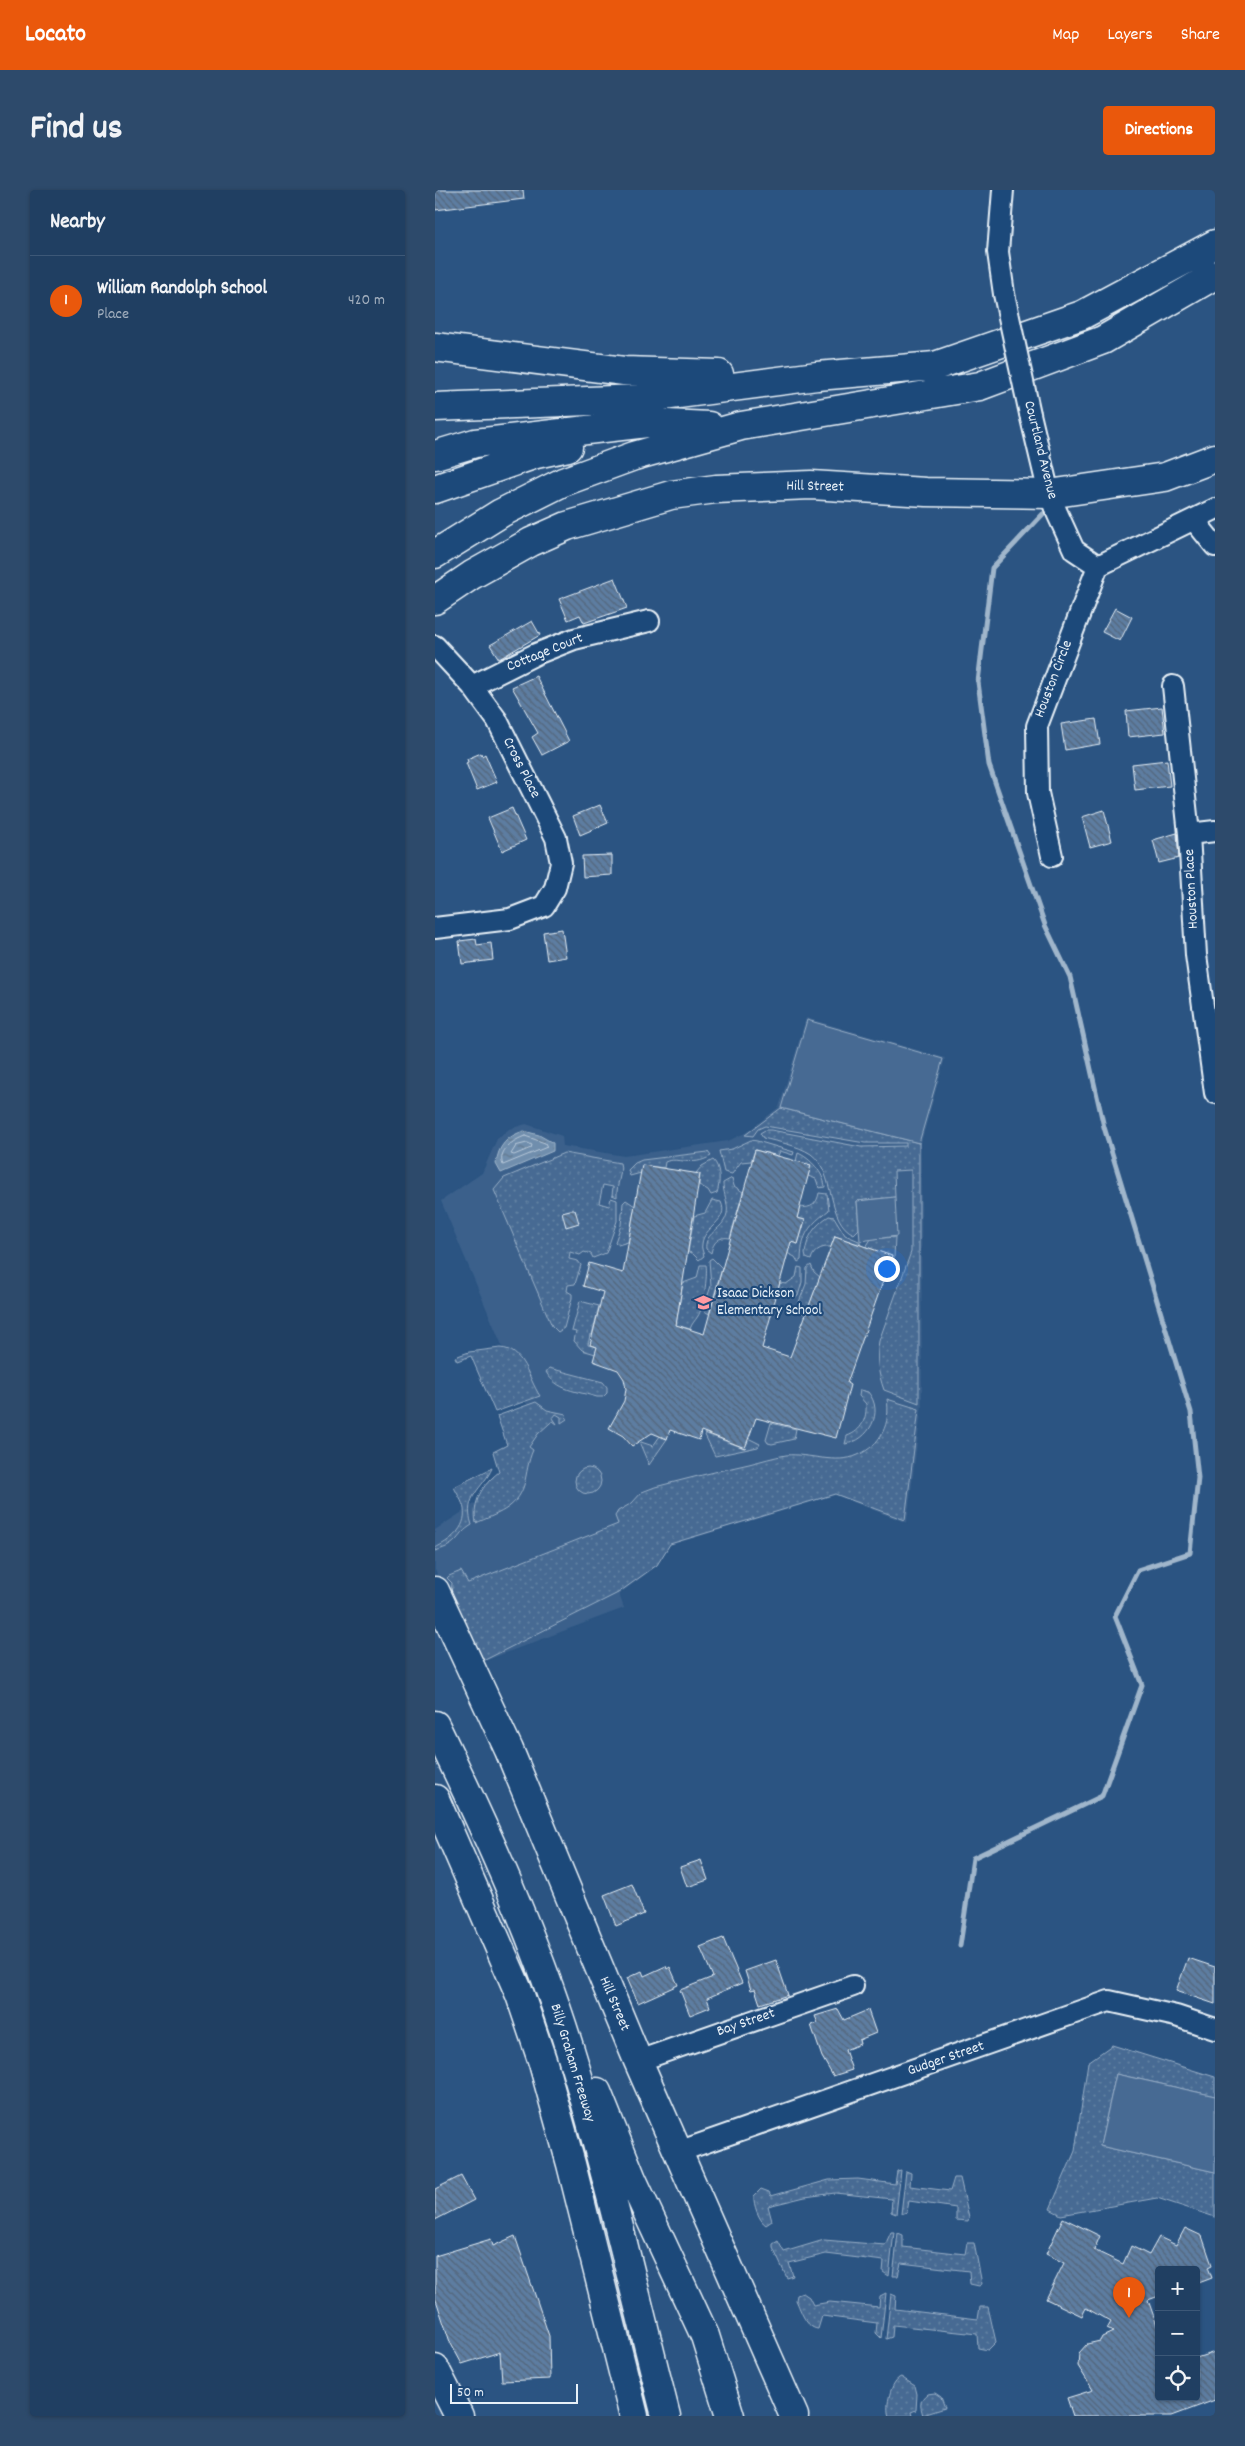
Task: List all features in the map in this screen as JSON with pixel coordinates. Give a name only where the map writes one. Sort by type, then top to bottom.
[{"type":"main road","points":[[435,406],[640,399],[817,376],[935,366],[1082,315],[1215,244]]},
{"type":"main road","points":[[435,554],[501,513],[563,482],[633,456],[741,426],[981,386],[1103,340],[1215,275]]},
{"type":"main road","points":[[435,347],[624,371],[714,374],[792,368],[817,376]]},
{"type":"main road","points":[[435,455],[475,443],[647,423],[741,426]]},
{"type":"main road","points":[[435,489],[535,454],[647,433],[669,425]]},
{"type":"main road","name":"Hill Street","points":[[435,600],[472,575],[531,542],[567,526],[671,495],[716,489],[811,485],[926,492],[1049,494],[1165,477],[1215,458]]},
{"type":"main road","name":"Hill Street","points":[[435,1591],[509,1750],[638,2061],[794,2416]]},
{"type":"main road","name":"Billy Graham Freeway","points":[[435,1725],[466,1788],[527,1927],[570,2050],[630,2272],[666,2416]]},
{"type":"main road","points":[[466,1788],[521,1877],[558,1977],[593,2084],[632,2179],[705,2336],[730,2416]]},
{"type":"main road","name":"Billy Graham Freeway","points":[[435,1800],[520,1995],[571,2164],[634,2416]]},
{"type":"main road","points":[[618,2355],[622,2416]]},
{"type":"main road","points":[[435,2369],[459,2416]]},
{"type":"street","name":"Courtland Avenue","points":[[1003,190],[998,252],[1004,294],[1049,494],[1074,550],[1098,566]]},
{"type":"street","points":[[1098,566],[1215,509]]},
{"type":"street","points":[[1194,520],[1215,546]]},
{"type":"street","name":"Houston Circle","points":[[1052,856],[1038,793],[1037,726],[1098,566]]},
{"type":"street","name":"Cottage Court","points":[[472,686],[536,654],[574,639],[649,621]]},
{"type":"street","name":"Cross Place","points":[[435,646],[472,686],[497,720],[555,838],[561,863],[555,888],[543,906],[510,919],[435,928]]},
{"type":"street","name":"Houston Place","points":[[1173,686],[1189,834],[1196,955],[1215,1093]]},
{"type":"street","name":"Houston Place","points":[[1189,834],[1215,832]]},
{"type":"street","name":"Bay Street","points":[[638,2061],[853,1986]]},
{"type":"street","name":"Gudger Street","points":[[678,2152],[1109,2001],[1177,2016],[1215,2029]]},
{"type":"shaded area","name":"Isaac Dickson Elementary School","points":[[806,1018],[945,1058],[921,1143],[922,1405],[907,1523],[835,1495],[670,1545],[657,1566],[619,1594],[624,1608],[479,1663],[435,1570],[435,1530],[509,1481],[533,1419],[441,1201],[482,1173],[497,1139],[509,1129],[526,1124],[562,1136],[563,1146],[624,1156],[728,1141],[747,1132],[779,1107]]},
{"type":"shaded area","points":[[807,1020],[943,1059],[919,1143],[781,1108]]},
{"type":"shaded area","points":[[781,1108],[919,1143],[919,1403],[884,1390],[878,1360],[879,1341],[911,1252],[911,1170],[894,1171],[895,1197],[857,1201],[859,1229],[854,1234],[845,1228],[839,1219],[819,1162],[811,1154],[800,1148],[763,1138],[760,1133],[765,1130],[771,1130],[861,1147],[906,1146],[906,1143],[865,1143],[765,1126],[758,1129],[753,1136],[745,1135]]},
{"type":"shaded area","points":[[751,1140],[794,1152],[793,1155],[780,1151],[778,1156],[755,1150],[751,1161],[741,1162],[732,1174],[724,1172],[719,1151],[732,1149]]},
{"type":"shaded area","points":[[708,1152],[711,1156],[697,1161],[675,1160],[665,1162],[664,1168],[642,1165],[641,1173],[630,1176],[628,1170],[635,1163],[642,1160]]},
{"type":"shaded area","points":[[564,1153],[620,1163],[621,1171],[617,1197],[612,1195],[613,1187],[603,1185],[599,1203],[609,1206],[611,1198],[617,1200],[617,1221],[606,1253],[593,1258],[591,1254],[584,1252],[580,1255],[570,1252],[569,1259],[578,1261],[581,1265],[575,1284],[568,1285],[567,1291],[572,1294],[572,1298],[564,1328],[558,1332],[552,1326],[494,1190],[504,1178]]},
{"type":"shaded area","points":[[798,1153],[807,1158],[816,1167],[822,1176],[825,1187],[819,1188],[816,1179],[808,1176],[811,1165],[796,1161]]},
{"type":"shaded area","points":[[713,1160],[719,1171],[719,1185],[717,1193],[711,1195],[708,1190],[699,1185],[700,1174],[696,1173],[702,1166]]},
{"type":"shaded area","points":[[732,1178],[734,1186],[743,1192],[730,1238],[723,1238],[717,1241],[711,1253],[706,1249],[707,1240],[724,1221],[727,1207],[723,1183]]},
{"type":"shaded area","points":[[819,1193],[827,1194],[829,1210],[808,1231],[803,1243],[801,1260],[798,1262],[795,1257],[787,1253],[791,1242],[798,1244],[805,1220],[797,1218],[800,1207],[813,1205]]},
{"type":"shaded area","points":[[895,1197],[897,1236],[860,1241],[857,1201]]},
{"type":"shaded area","points":[[626,1200],[635,1206],[628,1242],[618,1245],[615,1242],[621,1225],[623,1203]]},
{"type":"shaded area","points":[[712,1200],[721,1202],[722,1214],[703,1238],[704,1256],[699,1260],[692,1253],[688,1252],[694,1216],[705,1213]]},
{"type":"shaded area","points":[[829,1216],[834,1217],[845,1235],[859,1241],[861,1245],[835,1236],[831,1247],[824,1247],[818,1250],[811,1260],[806,1258],[806,1248],[810,1236],[816,1227]]},
{"type":"shaded area","points":[[895,1237],[894,1259],[887,1276],[885,1276],[892,1256],[866,1247],[871,1239]]},
{"type":"shaded area","points":[[712,1258],[722,1268],[709,1314],[703,1310],[711,1286],[709,1260]]},
{"type":"shaded area","points":[[700,1265],[706,1265],[705,1292],[700,1312],[690,1329],[676,1325],[683,1283],[697,1278]]},
{"type":"shaded area","points":[[811,1265],[814,1272],[820,1277],[806,1314],[802,1313],[799,1302],[806,1284],[807,1268]]},
{"type":"shaded area","points":[[798,1267],[802,1268],[802,1282],[798,1296],[792,1298],[777,1293],[780,1283],[786,1284],[796,1277]]},
{"type":"shaded area","points":[[580,1301],[599,1306],[588,1345],[598,1347],[609,1358],[582,1350],[574,1341],[576,1332],[572,1331]]},
{"type":"shaded area","points":[[500,1348],[515,1353],[520,1359],[540,1396],[495,1412],[471,1356],[457,1361],[455,1357],[469,1352]]},
{"type":"shaded area","points":[[549,1368],[603,1382],[607,1387],[607,1393],[603,1397],[597,1397],[562,1387],[546,1372]]},
{"type":"shaded area","points":[[860,1390],[868,1392],[873,1400],[875,1416],[867,1432],[854,1442],[845,1444],[847,1436],[860,1427],[866,1414],[866,1404],[859,1396]]},
{"type":"shaded area","points":[[887,1399],[919,1409],[905,1520],[835,1494],[670,1544],[657,1565],[618,1593],[481,1662],[451,1595],[452,1583],[447,1578],[449,1576],[461,1571],[468,1583],[618,1524],[615,1516],[618,1511],[632,1503],[642,1492],[655,1487],[786,1455],[841,1459],[858,1455],[873,1445],[883,1432],[886,1425]]},
{"type":"shaded area","points":[[536,1402],[547,1410],[566,1414],[567,1419],[561,1423],[561,1417],[556,1414],[553,1418],[557,1424],[553,1421],[550,1423],[538,1434],[529,1447],[533,1450],[524,1485],[516,1500],[505,1510],[476,1523],[475,1515],[480,1494],[488,1482],[499,1472],[493,1452],[507,1445],[497,1416]]},
{"type":"shaded area","points":[[771,1423],[796,1429],[794,1439],[772,1444],[768,1443],[766,1440]]},
{"type":"shaded area","points":[[704,1433],[744,1448],[748,1438],[760,1444],[758,1447],[715,1456]]},
{"type":"shaded area","points":[[660,1436],[667,1439],[649,1465],[640,1444],[641,1442],[653,1446]]},
{"type":"shaded area","points":[[492,1468],[472,1499],[470,1515],[472,1525],[454,1542],[435,1551],[435,1548],[446,1542],[456,1533],[463,1523],[464,1509],[454,1487]]},
{"type":"shaded area","points":[[588,1468],[597,1472],[601,1481],[597,1490],[588,1494],[579,1490],[575,1481],[579,1472]]},
{"type":"shaded area","points":[[1112,2045],[1215,2077],[1215,2096],[1116,2074],[1100,2146],[1215,2172],[1215,2217],[1157,2198],[1061,2215],[1050,2209],[1075,2151],[1088,2062]]},
{"type":"shaded area","points":[[1116,2074],[1215,2096],[1215,2172],[1100,2146]]},
{"type":"shaded area","points":[[901,2170],[896,2214],[891,2212],[892,2199],[835,2193],[805,2197],[768,2206],[772,2221],[766,2225],[761,2220],[756,2208],[754,2196],[761,2189],[769,2192],[771,2196],[829,2180],[858,2179],[895,2184],[897,2171]]},
{"type":"shaded area","points":[[906,2171],[911,2173],[910,2186],[950,2191],[954,2178],[960,2178],[969,2217],[968,2221],[956,2220],[956,2208],[909,2201],[907,2212],[901,2214]]},
{"type":"shaded area","points":[[891,2232],[894,2232],[889,2276],[883,2272],[884,2261],[826,2254],[789,2263],[793,2276],[787,2278],[773,2248],[773,2244],[778,2241],[784,2252],[824,2240],[885,2245]]},
{"type":"shaded area","points":[[898,2233],[903,2235],[903,2247],[965,2254],[967,2243],[974,2243],[982,2284],[979,2286],[970,2284],[969,2271],[901,2263],[898,2276],[893,2276]]},
{"type":"shaded area","points":[[803,2293],[809,2297],[813,2305],[830,2302],[879,2307],[880,2296],[886,2293],[881,2338],[876,2333],[877,2323],[822,2316],[818,2329],[810,2326],[796,2300],[797,2295]]},
{"type":"shaded area","points":[[891,2294],[896,2296],[895,2309],[978,2319],[980,2307],[988,2307],[996,2342],[988,2350],[978,2348],[977,2334],[893,2325],[892,2337],[886,2339]]},
{"type":"shaded area","points":[[901,2377],[915,2386],[917,2394],[916,2410],[911,2412],[912,2416],[889,2416],[890,2394],[894,2383]]},
{"type":"shaded area","points":[[935,2393],[941,2397],[945,2408],[923,2415],[921,2401],[927,2394]]},
{"type":"water","points":[[524,1131],[539,1135],[553,1143],[553,1151],[501,1173],[496,1164],[501,1147],[508,1139]]},
{"type":"building","points":[[435,190],[523,190],[524,199],[435,210]]},
{"type":"building","points":[[615,578],[627,608],[584,623],[580,615],[568,620],[559,599]]},
{"type":"building","points":[[1115,608],[1132,617],[1120,641],[1102,632]]},
{"type":"building","points":[[532,621],[540,635],[499,659],[490,645]]},
{"type":"building","points":[[536,676],[569,741],[542,755],[532,737],[538,733],[512,687]]},
{"type":"building","points":[[1162,707],[1165,733],[1128,737],[1126,711]]},
{"type":"building","points":[[1096,719],[1100,744],[1065,750],[1061,724]]},
{"type":"building","points":[[481,753],[482,756],[485,754],[497,782],[477,790],[466,763],[468,762],[467,759]]},
{"type":"building","points":[[1167,760],[1170,786],[1135,790],[1132,764]]},
{"type":"building","points":[[600,805],[608,823],[580,835],[573,816]]},
{"type":"building","points":[[512,808],[526,840],[502,851],[488,818]]},
{"type":"building","points":[[1104,810],[1112,841],[1090,847],[1082,817]]},
{"type":"building","points":[[1177,833],[1179,858],[1159,863],[1153,840]]},
{"type":"building","points":[[612,855],[612,875],[583,877],[582,856]]},
{"type":"building","points":[[562,929],[566,957],[547,960],[543,932]]},
{"type":"building","points":[[476,939],[477,945],[491,943],[493,960],[462,964],[459,941]]},
{"type":"building","name":"Isaac Dickson Elementary School","points":[[755,1150],[811,1165],[797,1218],[805,1220],[798,1244],[791,1242],[762,1348],[790,1357],[835,1236],[892,1256],[847,1383],[850,1385],[836,1438],[756,1418],[745,1448],[701,1431],[699,1440],[670,1430],[667,1439],[652,1433],[632,1446],[623,1436],[609,1428],[624,1401],[626,1389],[624,1379],[618,1370],[593,1361],[597,1347],[590,1345],[603,1292],[583,1286],[589,1263],[623,1273],[642,1165],[700,1174],[676,1325],[704,1334]]},
{"type":"building","points":[[575,1210],[579,1223],[566,1227],[562,1212]]},
{"type":"building","points":[[701,1860],[708,1880],[687,1887],[680,1867]]},
{"type":"building","points":[[632,1884],[644,1914],[616,1926],[604,1895]]},
{"type":"building","points":[[723,1938],[742,1983],[707,1998],[710,2007],[690,2015],[680,1990],[713,1977],[700,1947]]},
{"type":"building","points":[[1188,1958],[1215,1967],[1215,2004],[1176,1991]]},
{"type":"building","points":[[776,1960],[788,1995],[760,2004],[755,1989],[751,1990],[745,1971]]},
{"type":"building","points":[[666,1966],[667,1969],[670,1967],[678,1985],[638,2003],[627,1978],[642,1971],[644,1976]]},
{"type":"building","points":[[838,2009],[844,2020],[868,2010],[876,2033],[859,2040],[860,2044],[845,2050],[852,2070],[833,2076],[822,2057],[811,2025],[818,2023],[815,2016]]},
{"type":"building","points":[[461,2176],[474,2200],[435,2220],[435,2189]]},
{"type":"building","points":[[1063,2218],[1100,2236],[1094,2250],[1123,2264],[1131,2246],[1149,2255],[1159,2237],[1176,2245],[1185,2228],[1202,2236],[1212,2265],[1208,2267],[1212,2278],[1200,2282],[1200,2266],[1155,2266],[1155,2297],[1148,2300],[1155,2320],[1155,2401],[1200,2401],[1200,2357],[1215,2352],[1215,2400],[1172,2416],[1073,2416],[1067,2398],[1093,2390],[1078,2366],[1079,2353],[1087,2344],[1100,2341],[1102,2337],[1113,2332],[1107,2329],[1111,2322],[1086,2308],[1082,2316],[1046,2299],[1064,2263],[1046,2254]]},
{"type":"building","points":[[515,2236],[549,2336],[550,2379],[502,2381],[500,2352],[462,2364],[450,2342],[435,2297],[435,2256],[491,2239],[493,2246]]},
{"type":"waterway","points":[[960,1946],[973,1858],[1102,1796],[1142,1685],[1115,1616],[1138,1570],[1190,1553],[1198,1478],[1191,1412],[1104,1127],[1070,977],[1045,925],[989,765],[978,682],[992,568],[1043,514]]},
{"type":"place","name":"Isaac Dickson Elementary School","points":[[703,1303]]},
{"type":"place","name":"William Randolph School","points":[[1129,2318]]}]
